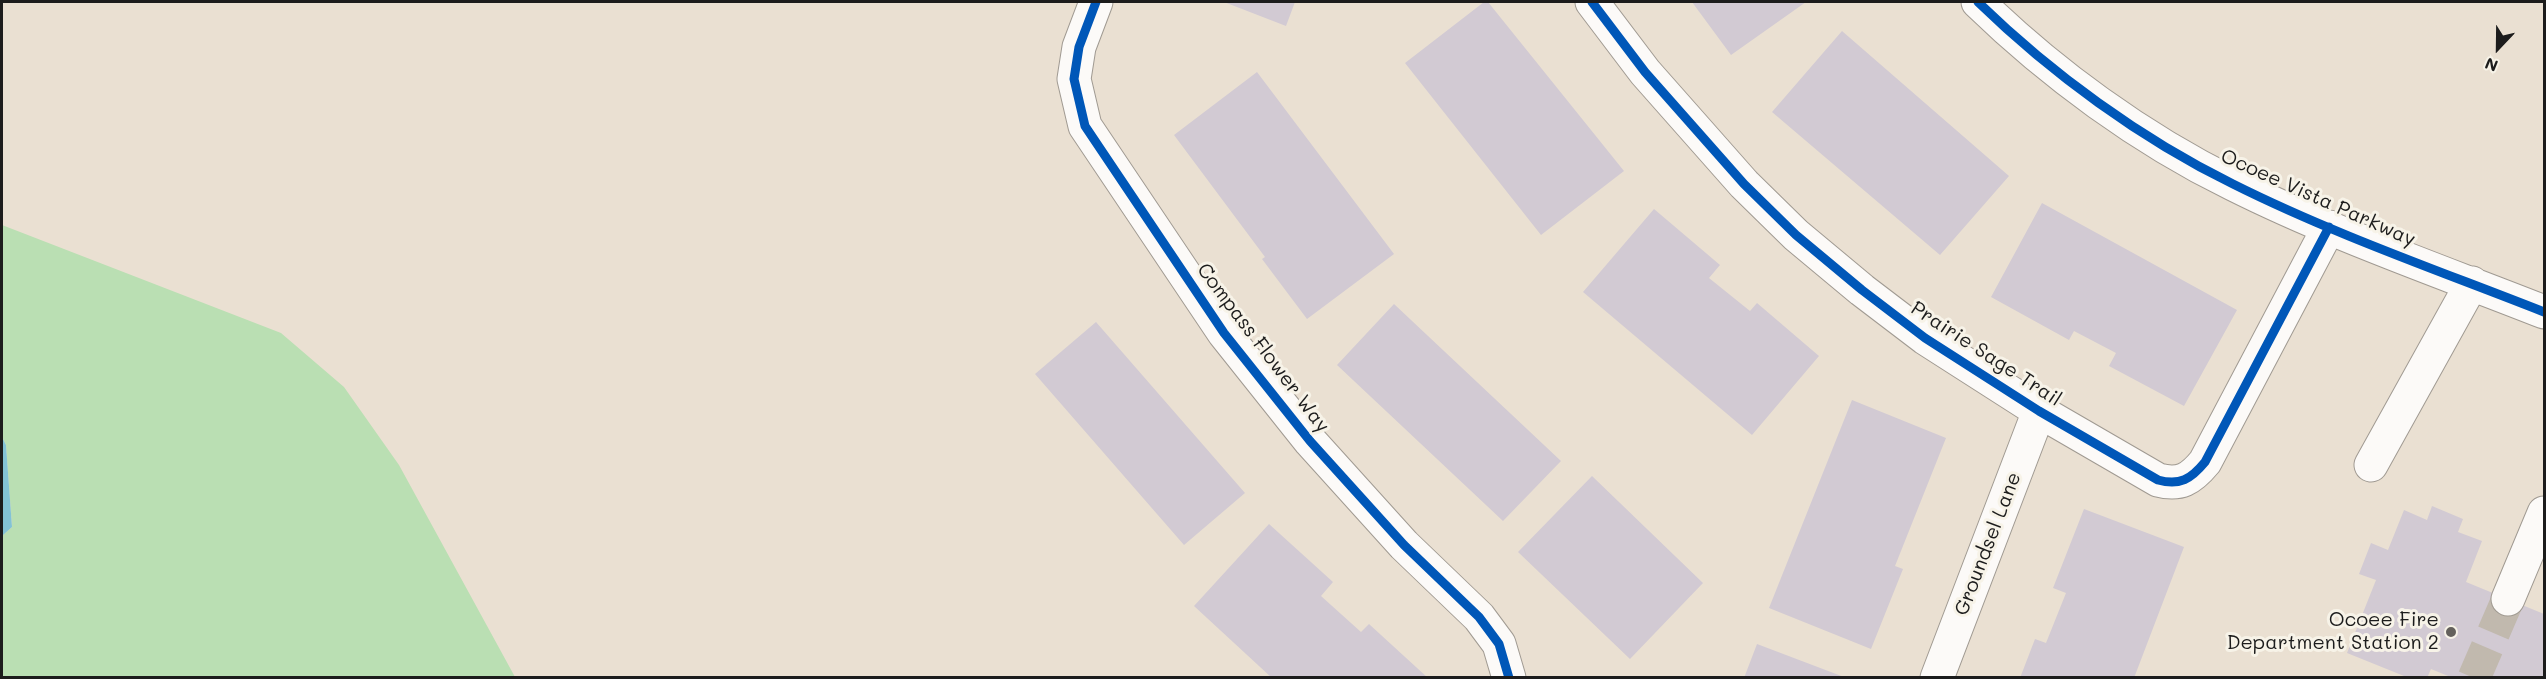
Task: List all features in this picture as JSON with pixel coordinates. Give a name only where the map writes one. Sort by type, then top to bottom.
[{"type":"street","name":"Compass Flower Way","points":[[1096,2],[1079,46],[1074,79],[1085,126],[1224,333],[1310,441],[1404,544],[1479,617],[1500,644],[1509,678]]},
{"type":"street","name":"Prairie Sage Trail","points":[[1592,2],[1645,72],[1694,129],[1744,184],[1796,235],[1925,338],[2039,411],[2158,480],[2170,483],[2184,482],[2194,475],[2205,462],[2329,227]]},
{"type":"street","name":"Ocoee Vista Parkway","points":[[1978,2],[2034,52],[2087,94],[2136,127],[2231,183],[2329,227],[2544,312]]},
{"type":"street","points":[[2371,465],[2472,284]]},
{"type":"street","name":"Groundsel Lane","points":[[1937,678],[2039,411]]},
{"type":"street","points":[[2508,600],[2544,513]]},
{"type":"green space","points":[[2,225],[281,333],[344,387],[399,465],[515,677],[2,677],[2,536],[12,527],[6,445],[2,437]]},
{"type":"water","points":[[2,437],[6,445],[12,527],[2,536]]},
{"type":"building","points":[[1224,2],[1295,2],[1286,26]]},
{"type":"building","points":[[1484,2],[1488,2],[1624,171],[1541,235],[1405,63]]},
{"type":"building","points":[[1692,2],[1806,2],[1731,55]]},
{"type":"building","points":[[1842,31],[2009,176],[1940,255],[1772,112]]},
{"type":"building","points":[[1257,72],[1394,254],[1307,319],[1262,259],[1265,257],[1174,135]]},
{"type":"building","points":[[2042,203],[2237,310],[2184,406],[2109,366],[2116,353],[2074,331],[2069,340],[1991,297]]},
{"type":"building","points":[[1654,209],[1720,265],[1709,278],[1750,311],[1757,303],[1819,356],[1752,435],[1583,292]]},
{"type":"building","points":[[1394,304],[1561,461],[1503,521],[1337,365]]},
{"type":"building","points":[[1096,322],[1245,493],[1184,545],[1035,374]]},
{"type":"building","points":[[1852,400],[1946,438],[1895,566],[1903,569],[1871,649],[1769,608]]},
{"type":"building","points":[[1592,476],[1703,583],[1630,659],[1518,552]]},
{"type":"building","points":[[2432,506],[2463,519],[2458,532],[2482,541],[2466,582],[2544,614],[2544,678],[2453,678],[2431,669],[2427,678],[2409,678],[2347,653],[2376,580],[2359,574],[2371,543],[2388,550],[2404,510],[2427,520]]},
{"type":"building","points":[[2084,509],[2184,547],[2134,678],[2020,678],[2035,639],[2046,643],[2066,593],[2053,588]]},
{"type":"building","points":[[1269,524],[1333,582],[1321,596],[1361,632],[1369,624],[1428,678],[1272,678],[1194,606]]},
{"type":"building","points":[[1757,644],[1844,677],[1744,678]]},
{"type":"tunnel","points":[[2474,678],[2508,599]]},
{"type":"cycle path","points":[[1096,2],[1079,47],[1074,79],[1085,126],[1224,333],[1310,441],[1404,545],[1479,617],[1499,644],[1509,678]]},
{"type":"cycle path","points":[[1592,2],[1645,72],[1744,184],[1796,235],[1925,338],[2039,411],[2158,480],[2166,482],[2184,480],[2195,473],[2205,462],[2329,227]]},
{"type":"cycle path","points":[[1978,2],[2036,54],[2098,103],[2165,147],[2199,166],[2309,219],[2544,312]]},
{"type":"place","name":"Ocoee Fire Department Station 2","points":[[2451,632]]}]
